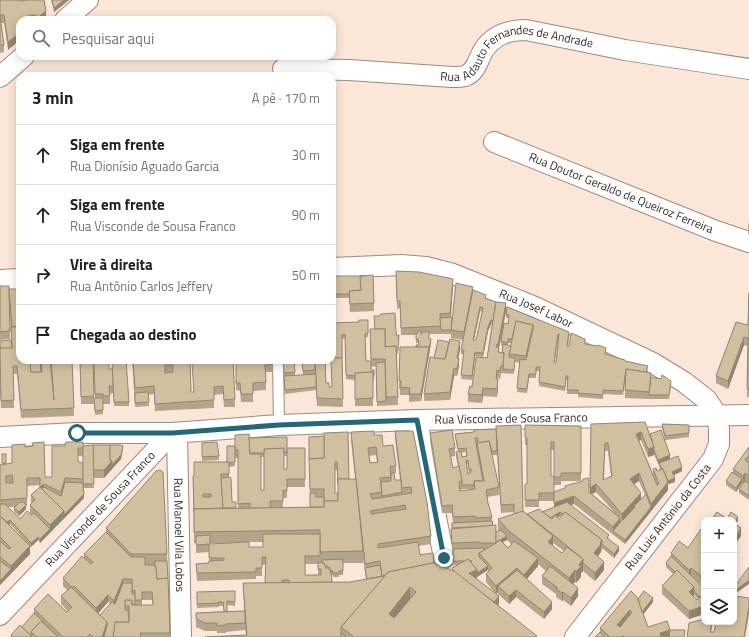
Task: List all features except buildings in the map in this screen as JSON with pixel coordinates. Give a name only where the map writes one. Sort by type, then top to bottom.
[{"type":"street","points":[[70,16],[88,0]]},
{"type":"street","name":"Rua Adauto Fernandes de Andrade","points":[[283,69],[349,70],[452,77],[465,76],[472,72],[483,51],[490,42],[500,34],[513,30],[526,30],[625,50],[749,69]]},
{"type":"street","points":[[0,78],[20,60]]},
{"type":"street","name":"Rua Doutor Geraldo de Queiroz Ferreira","points":[[494,142],[716,231],[749,242]]},
{"type":"street","name":"Rua Josef Labor","points":[[336,268],[401,265],[426,267],[453,274],[535,307],[653,363],[684,382],[707,400],[717,415]]},
{"type":"street","points":[[0,280],[16,279]]},
{"type":"street","points":[[717,415],[749,415]]},
{"type":"street","name":"Rua Visconde de Sousa Franco","points":[[0,615],[174,433],[279,425],[417,420],[717,415]]},
{"type":"street","name":"Rua Luis Antônio da Costa","points":[[575,637],[713,459],[719,444],[717,415]]},
{"type":"street","points":[[417,420],[444,558]]},
{"type":"street","points":[[0,437],[77,433],[174,433]]},
{"type":"street","name":"Rua Manoel Vila Lobos","points":[[174,433],[181,637]]},
{"type":"lane","points":[[278,364],[279,425]]},
{"type":"route","points":[[77,433],[172,433],[279,425],[417,420],[444,558]]}]
